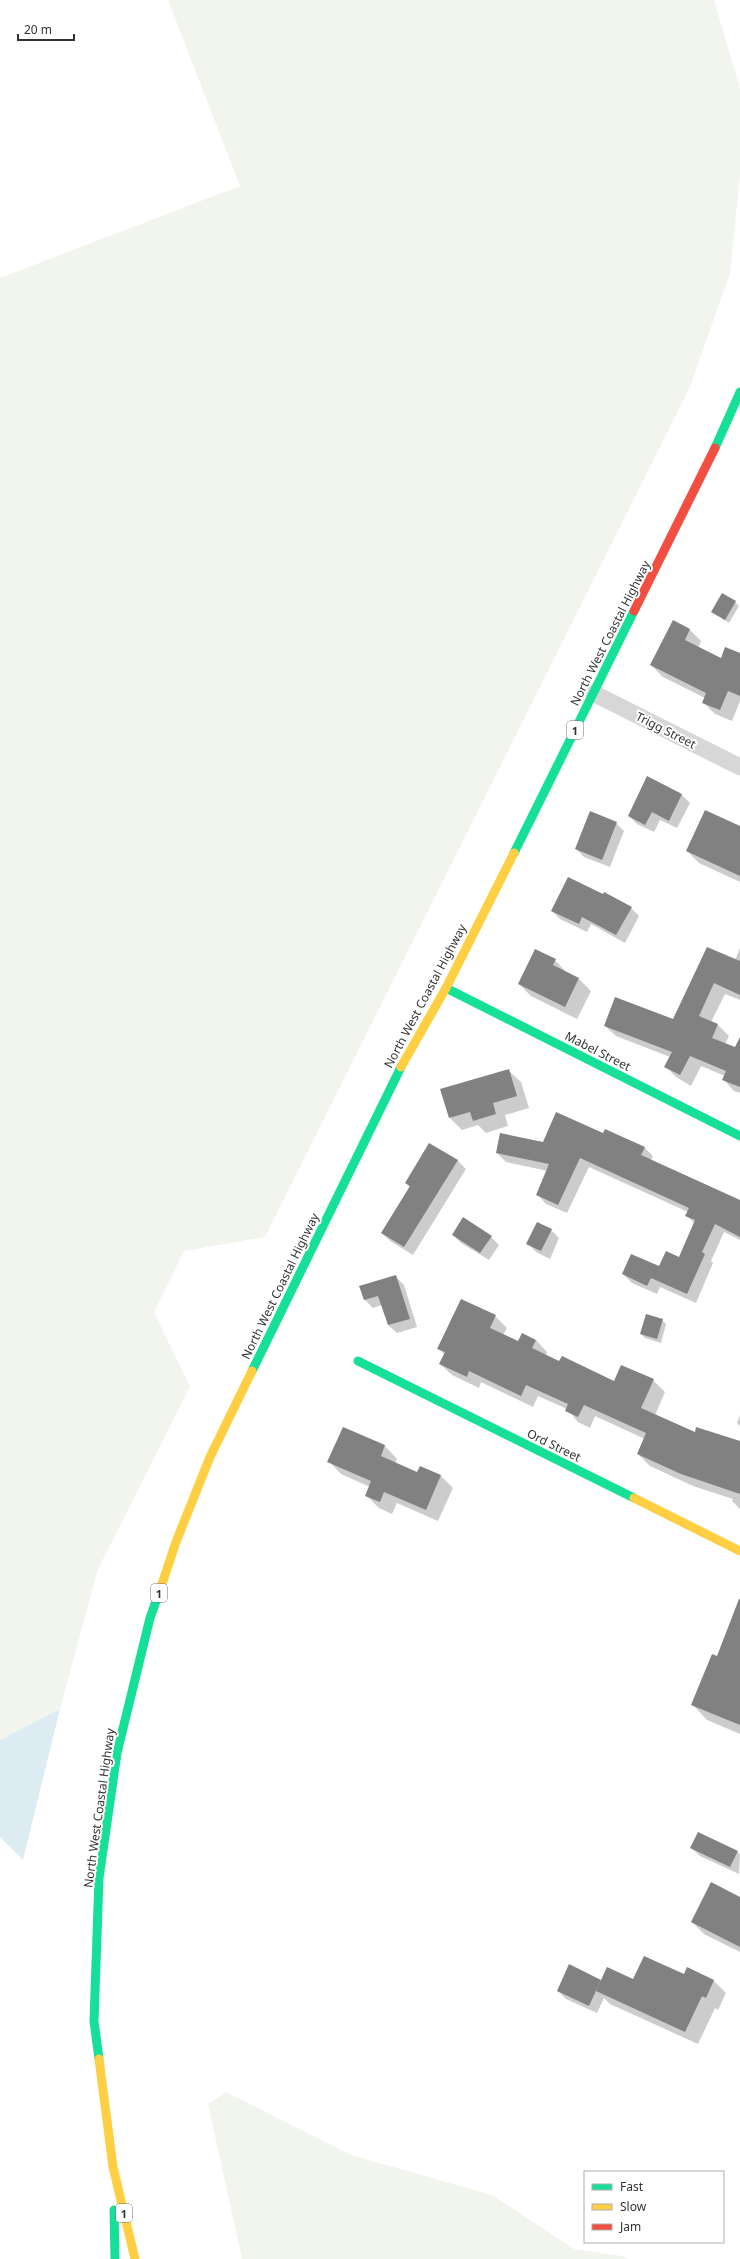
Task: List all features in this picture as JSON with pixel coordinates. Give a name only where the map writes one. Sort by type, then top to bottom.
[{"type":"main road","name":"North West Coastal Highway","points":[[135,2259],[113,2167],[94,2021],[99,1878],[117,1753],[150,1618],[176,1542],[210,1457],[402,1065],[446,988],[720,439],[740,392]]},
{"type":"main road","name":"Mabel Street","points":[[446,988],[740,1136]]},
{"type":"main road","name":"Ord Street","points":[[358,1361],[740,1551]]},
{"type":"main road","points":[[113,2167],[115,2259]]},
{"type":"street","name":"Trigg Street","points":[[593,693],[740,767]]},
{"type":"shaded area","points":[[168,0],[714,0],[740,89],[740,175],[730,273],[690,387],[265,1237],[184,1251],[154,1312],[190,1387],[98,1569],[60,1709],[0,1740],[0,278],[240,186]]},
{"type":"shaded area","points":[[60,1709],[23,1860],[0,1837],[0,1740]]},
{"type":"shaded area","points":[[226,2092],[351,2155],[492,2195],[574,2249],[622,2256],[628,2259],[242,2259],[208,2104]]},
{"type":"building","points":[[722,593],[736,601],[725,620],[711,612]]},
{"type":"building","points":[[673,620],[690,629],[685,640],[721,658],[725,647],[740,653],[740,696],[728,691],[720,710],[702,703],[706,693],[650,665]]},
{"type":"building","points":[[647,776],[682,794],[669,821],[652,812],[645,825],[628,816]]},
{"type":"building","points":[[705,810],[740,826],[740,876],[686,851]]},
{"type":"building","points":[[590,811],[617,822],[602,860],[575,849]]},
{"type":"building","points":[[568,877],[603,894],[604,892],[632,907],[616,935],[582,917],[579,924],[551,911]]},
{"type":"building","points":[[707,947],[740,961],[740,995],[714,983],[699,1016],[718,1024],[712,1038],[735,1047],[740,1037],[740,1087],[722,1080],[726,1071],[690,1056],[680,1075],[664,1067],[672,1052],[604,1026],[615,997],[673,1019]]},
{"type":"building","points":[[535,949],[556,959],[553,965],[579,978],[565,1007],[518,984]]},
{"type":"building","points":[[509,1069],[517,1096],[493,1103],[496,1114],[473,1121],[470,1112],[449,1118],[440,1089]]},
{"type":"building","points":[[556,1112],[603,1133],[605,1129],[645,1147],[641,1155],[740,1200],[740,1237],[715,1224],[702,1252],[705,1254],[687,1294],[651,1278],[647,1286],[622,1274],[631,1254],[659,1266],[666,1251],[679,1257],[695,1220],[685,1216],[689,1208],[580,1158],[558,1205],[536,1195],[549,1164],[496,1153],[500,1133],[543,1142]]},
{"type":"building","points":[[429,1143],[458,1160],[404,1247],[381,1233],[410,1186],[405,1183]]},
{"type":"building","points":[[463,1217],[492,1236],[480,1253],[452,1235]]},
{"type":"building","points":[[537,1222],[552,1229],[541,1251],[526,1244]]},
{"type":"building","points":[[396,1275],[410,1319],[388,1325],[378,1296],[364,1300],[359,1286]]},
{"type":"building","points":[[461,1299],[496,1315],[490,1328],[518,1341],[522,1333],[536,1340],[532,1348],[559,1361],[562,1356],[614,1381],[621,1365],[654,1379],[641,1408],[695,1432],[696,1427],[740,1441],[740,1494],[681,1474],[637,1454],[646,1433],[584,1405],[578,1417],[565,1411],[568,1404],[526,1385],[521,1396],[469,1371],[467,1377],[439,1364],[445,1352],[437,1349]]},
{"type":"building","points":[[646,1314],[663,1319],[657,1339],[640,1334]]},
{"type":"building","points":[[343,1427],[385,1445],[381,1456],[417,1472],[420,1466],[441,1475],[426,1510],[384,1492],[380,1502],[365,1496],[371,1481],[327,1462]]},
{"type":"building","points":[[739,1599],[740,1725],[691,1705],[712,1654],[717,1656]]},
{"type":"building","points":[[698,1832],[738,1851],[730,1867],[690,1848]]},
{"type":"building","points":[[711,1882],[740,1897],[740,1947],[691,1922]]},
{"type":"building","points":[[644,1956],[684,1974],[687,1967],[714,1980],[706,1998],[702,1996],[685,2032],[596,1991],[607,1967],[633,1979]]},
{"type":"building","points":[[569,1964],[601,1980],[589,2006],[557,1991]]},
{"type":"traffic: fast","points":[[715,448],[740,392]]},
{"type":"traffic: fast","points":[[514,853],[634,611]]},
{"type":"traffic: fast","points":[[446,988],[740,1136]]},
{"type":"traffic: fast","points":[[252,1371],[401,1067]]},
{"type":"traffic: fast","points":[[358,1361],[634,1498]]},
{"type":"traffic: fast","points":[[99,2059],[94,2021],[99,1878],[117,1753],[150,1618],[160,1590]]},
{"type":"traffic: fast","points":[[114,2210],[115,2259]]},
{"type":"traffic: slow","points":[[401,1067],[446,988],[514,853]]},
{"type":"traffic: slow","points":[[160,1590],[176,1542],[210,1457],[252,1371]]},
{"type":"traffic: slow","points":[[634,1498],[740,1551]]},
{"type":"traffic: slow","points":[[99,2059],[113,2167],[135,2259]]},
{"type":"traffic: jam","points":[[634,611],[715,448]]}]
